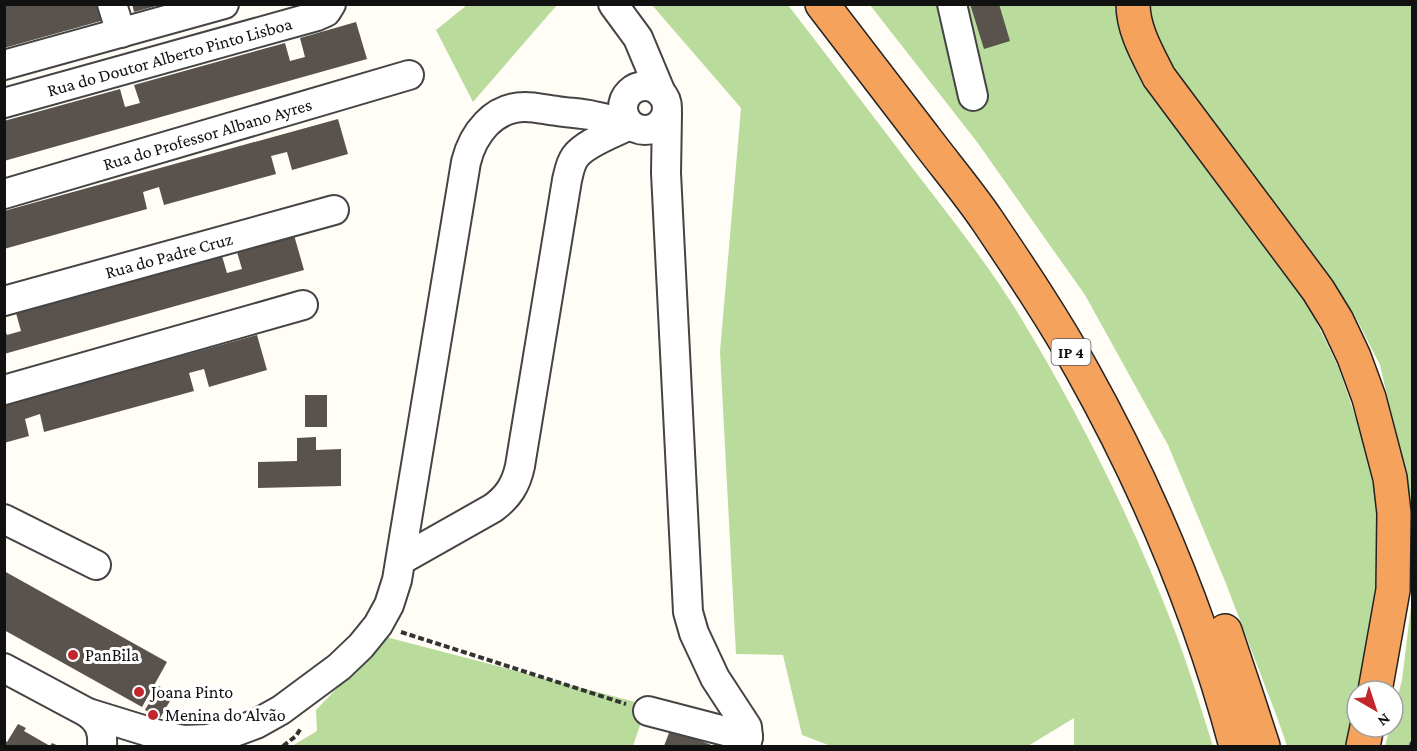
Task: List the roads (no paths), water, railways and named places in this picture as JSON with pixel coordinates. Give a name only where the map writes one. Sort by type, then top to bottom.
[{"type":"highway","name":"IP 4","points":[[822,4],[986,219],[1042,303],[1081,368],[1133,469],[1179,573],[1211,660],[1236,747]]},
{"type":"highway","name":"IP 4","points":[[848,4],[1006,210],[1045,268],[1120,392],[1167,490],[1198,562],[1232,652],[1263,747]]},
{"type":"highway","points":[[1133,4],[1138,32],[1147,55],[1160,77],[1318,290],[1346,339],[1369,398],[1390,478],[1394,513],[1393,590],[1377,679]]},
{"type":"street","points":[[112,4],[121,33]]},
{"type":"street","name":"Rua do Doutor Alberto Pinto Lisboa","points":[[4,65],[224,4]]},
{"type":"street","name":"Rua do Doutor Alberto Pinto Lisboa","points":[[4,103],[317,16],[326,12],[331,4]]},
{"type":"street","points":[[613,4],[638,38],[646,58],[644,108],[666,173],[688,612],[694,633],[715,678],[747,737]]},
{"type":"street","points":[[952,4],[973,96]]},
{"type":"street","name":"Rua do Professor Albano Ayres","points":[[4,194],[409,75]]},
{"type":"street","points":[[4,668],[88,713],[136,729],[183,740],[207,739],[256,724],[313,688],[339,667],[361,646],[378,625],[389,605],[397,580],[466,162],[477,134],[499,114],[513,108],[526,107],[595,116],[644,108]]},
{"type":"street","points":[[401,560],[493,508],[512,490],[520,466],[571,164],[584,149],[644,108]]},
{"type":"street","name":"Rua do Padre Cruz","points":[[4,301],[334,210]]},
{"type":"street","points":[[4,390],[303,305]]},
{"type":"street","points":[[4,519],[96,565]]},
{"type":"street","points":[[648,711],[747,737]]},
{"type":"street","points":[[88,713],[100,729],[102,747]]},
{"type":"place","name":"PanBila","points":[[73,655]]},
{"type":"place","name":"Joana Pinto","points":[[139,692]]},
{"type":"place","name":"Menina do Alvão","points":[[153,715]]}]
